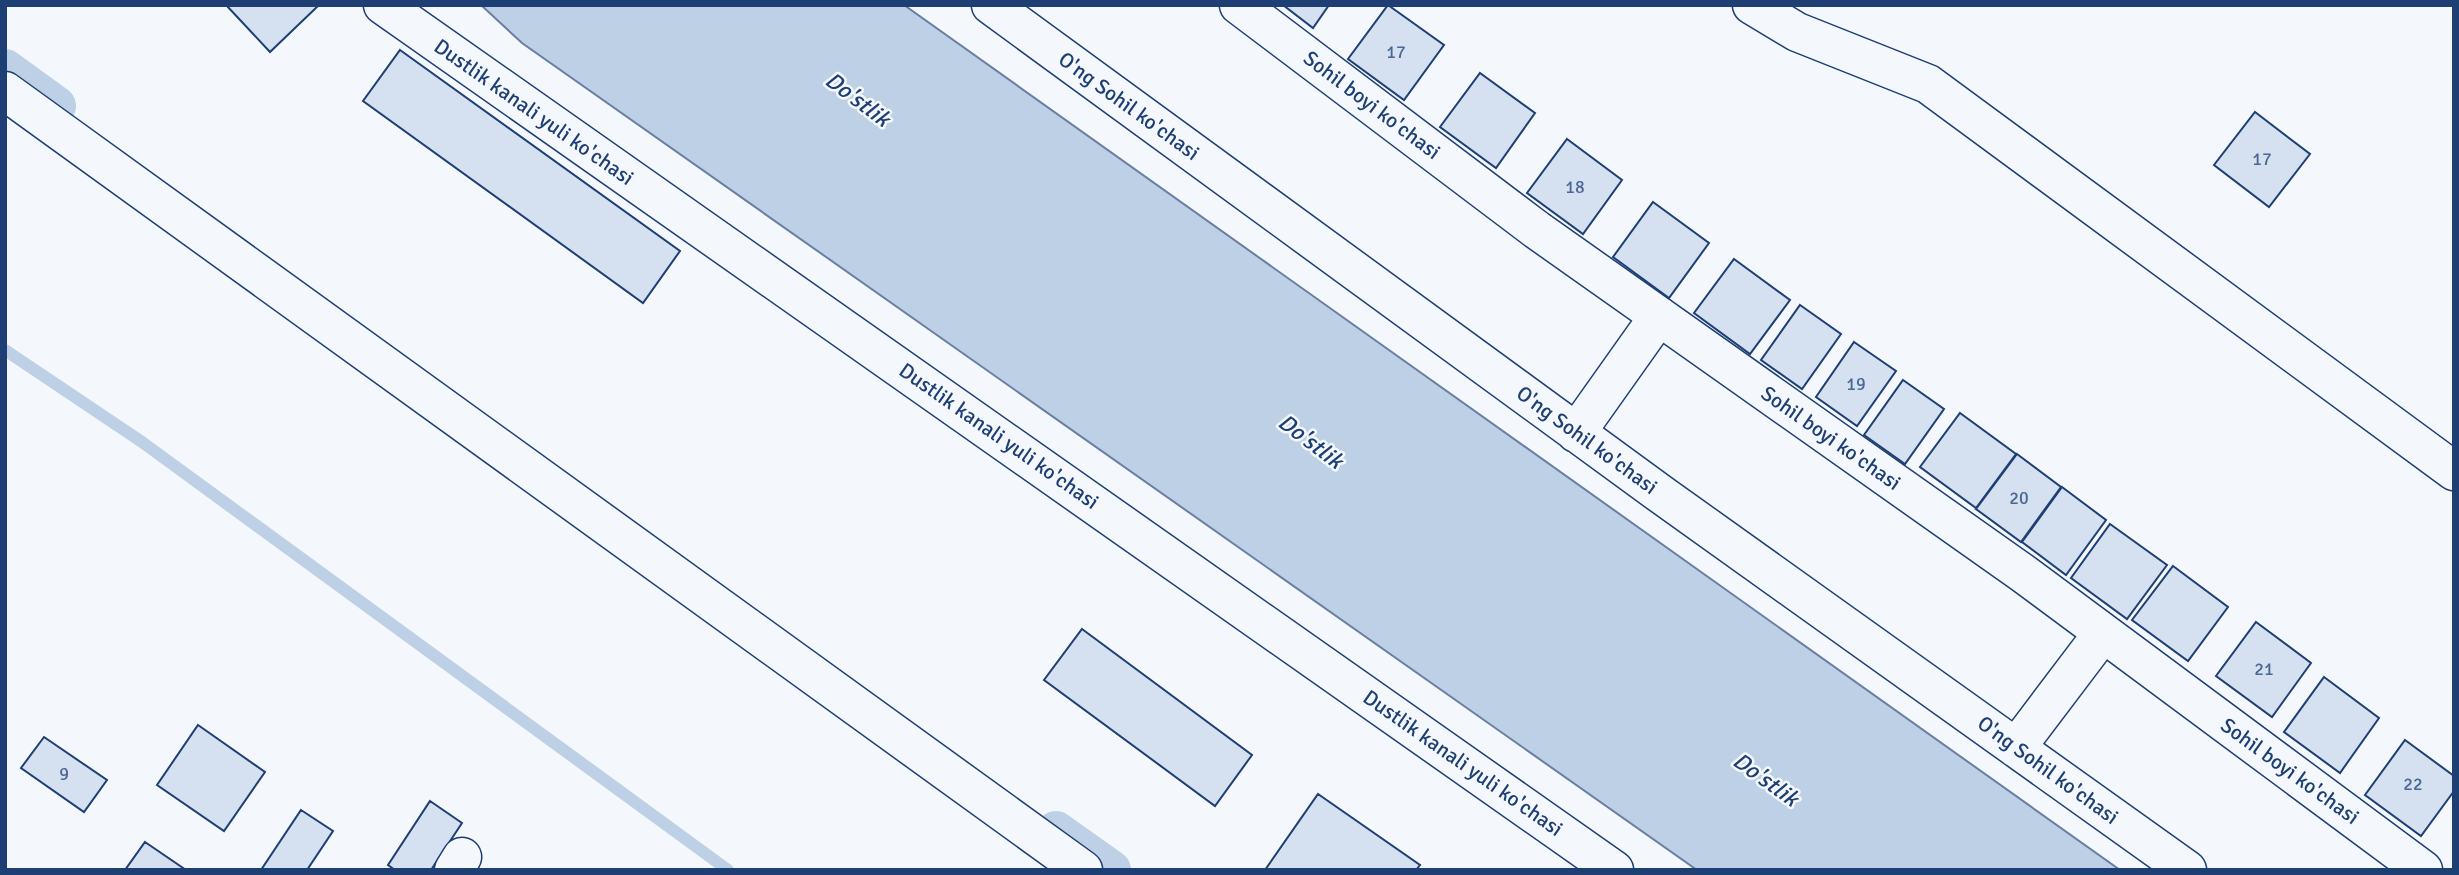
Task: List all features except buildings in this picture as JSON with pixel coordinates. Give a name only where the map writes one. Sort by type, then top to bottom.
[{"type":"street","name":"Dustlik kanali yuli ko'chasi","points":[[383,5],[1614,870]]},
{"type":"street","name":"O'ng Sohil ko'chasi","points":[[991,5],[1576,433],[2187,870]]},
{"type":"street","name":"Sohil boyi ko'chasi","points":[[1239,5],[1537,230],[2024,574],[2423,870]]},
{"type":"street","points":[[1752,5],[1797,32],[1928,84],[2454,471]]},
{"type":"street","points":[[5,91],[1083,870]]},
{"type":"street","points":[[1576,433],[1659,316]]},
{"type":"street","points":[[2016,748],[2104,633]]},
{"type":"water","name":"Do'stlik","points":[[481,5],[904,5],[2120,870],[1697,870],[522,43]]},
{"type":"waterway","points":[[5,69],[56,106]]},
{"type":"waterway","points":[[5,350],[142,442],[728,870]]},
{"type":"waterway","points":[[1056,831],[1111,870]]}]
